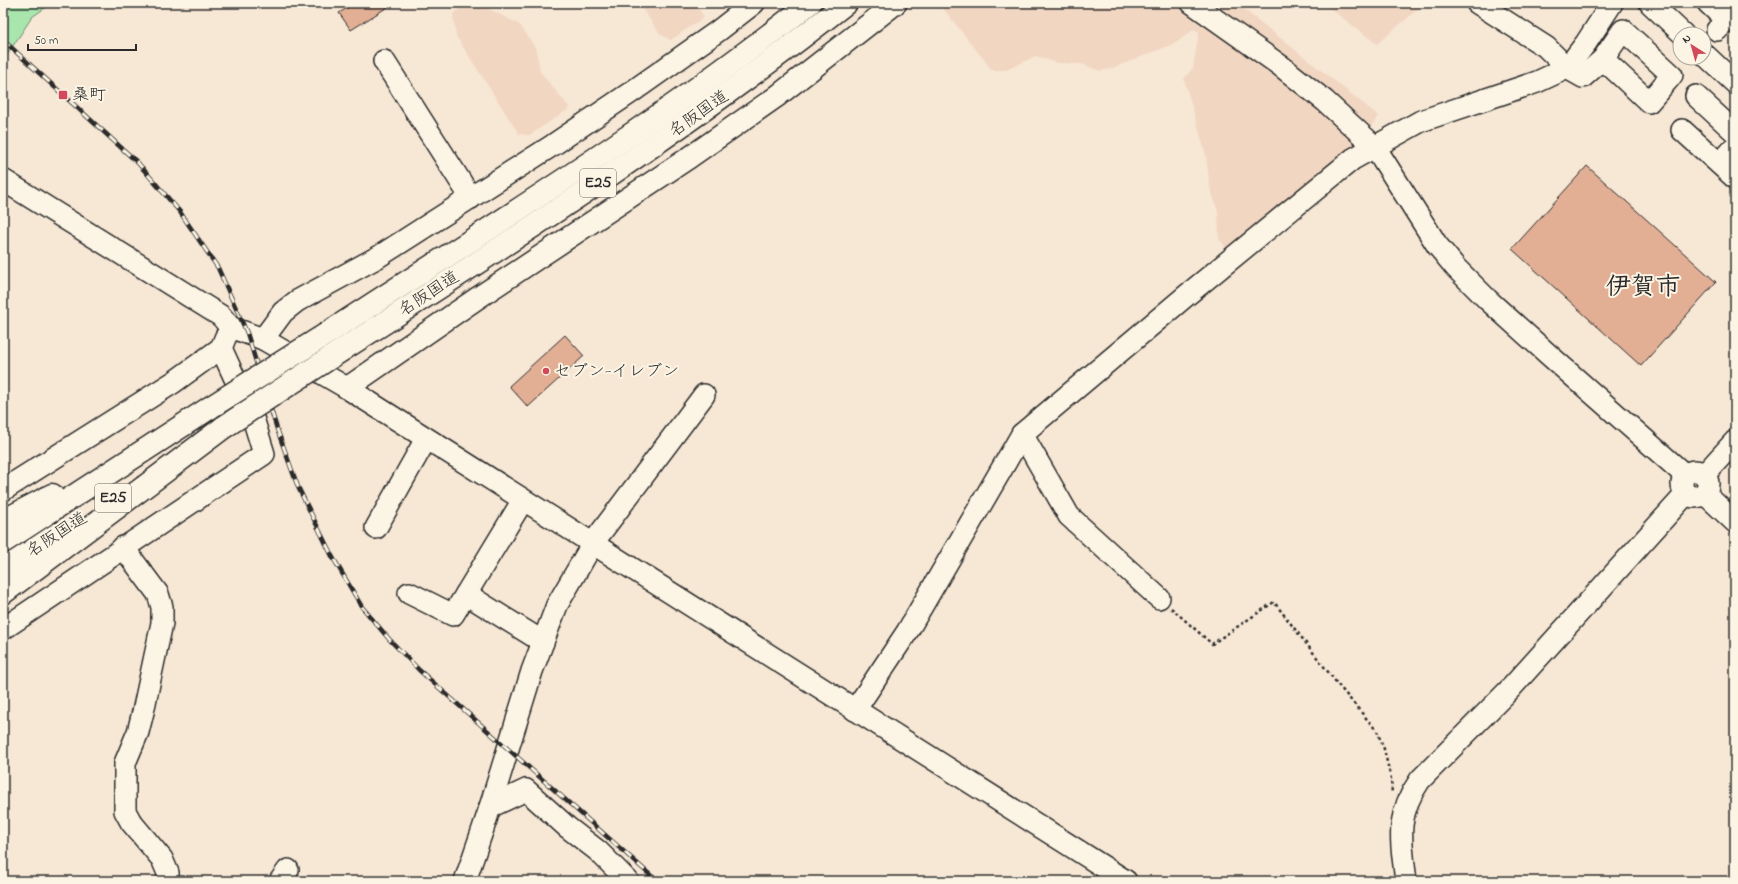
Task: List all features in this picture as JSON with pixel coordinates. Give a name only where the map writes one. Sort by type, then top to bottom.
[{"type":"highway","name":"名阪国道","points":[[3,542],[588,164],[719,72],[810,3]]},
{"type":"highway","name":"名阪国道","points":[[3,570],[490,254],[666,137],[736,87],[846,3]]},
{"type":"highway","points":[[3,521],[82,480],[178,424],[211,408]]},
{"type":"highway","points":[[3,593],[224,427]]},
{"type":"street","points":[[263,339],[283,312],[297,301],[378,257],[471,198],[633,91],[754,3]]},
{"type":"street","points":[[346,388],[752,114],[782,93],[896,3]]},
{"type":"street","points":[[1192,3],[1281,66],[1325,101],[1375,147],[1437,245],[1456,268],[1488,300],[1695,484],[1735,522]]},
{"type":"street","points":[[1477,3],[1546,47],[1567,68],[1583,78],[1603,59]]},
{"type":"street","points":[[855,710],[907,632],[1022,434],[1187,295],[1353,159],[1421,121],[1537,82],[1567,68],[1586,43],[1612,3]]},
{"type":"street","points":[[1650,3],[1674,26]]},
{"type":"street","points":[[1708,3],[1726,21]]},
{"type":"street","points":[[384,61],[471,198]]},
{"type":"street","points":[[1712,61],[1735,83]]},
{"type":"street","points":[[1696,96],[1735,132]]},
{"type":"street","points":[[1682,130],[1735,178]]},
{"type":"street","points":[[1720,164],[1735,147]]},
{"type":"street","points":[[3,180],[221,316],[230,327],[263,339],[346,388],[1126,881]]},
{"type":"street","points":[[3,490],[174,382],[221,348],[230,327]]},
{"type":"street","points":[[3,629],[123,547],[264,454],[253,418],[221,348]]},
{"type":"street","points":[[465,881],[490,807],[532,671],[557,605],[593,544],[704,395]]},
{"type":"street","points":[[1022,434],[1069,516],[1159,598]]},
{"type":"street","points":[[376,528],[426,439]]},
{"type":"street","points":[[1406,881],[1402,848],[1404,808],[1410,794],[1420,780],[1521,677],[1735,441]]},
{"type":"street","points":[[409,593],[453,615],[523,500]]},
{"type":"street","points":[[123,547],[158,594],[162,607],[162,623],[143,712],[138,732],[125,763],[124,810],[131,822],[162,859],[168,873],[168,881]]},
{"type":"street","points":[[466,594],[544,642]]},
{"type":"street","points":[[490,807],[526,790],[567,827],[598,851],[628,881]]},
{"type":"path","points":[[1159,598],[1212,644],[1274,602],[1339,686],[1377,731],[1384,749],[1391,779],[1392,799]]},
{"type":"shaded area","points":[[467,3],[478,3],[520,25],[536,49],[540,72],[570,108],[530,135],[519,134],[456,36],[453,14]]},
{"type":"shaded area","points":[[638,3],[694,3],[704,17],[671,40],[660,34]]},
{"type":"shaded area","points":[[939,3],[1246,3],[1241,7],[1379,116],[1347,157],[1231,253],[1219,239],[1218,211],[1210,187],[1206,155],[1184,79],[1193,68],[1199,33],[1194,29],[1176,43],[1110,69],[1100,71],[1082,64],[1058,63],[1036,56],[1006,70],[992,70]]},
{"type":"shaded area","points":[[1323,3],[1425,3],[1377,44]]},
{"type":"green space","points":[[3,3],[52,3],[32,17],[3,61]]},
{"type":"building","points":[[355,3],[394,3],[351,30],[339,13]]},
{"type":"building","points":[[1587,166],[1716,282],[1641,366],[1512,249]]},
{"type":"building","name":"セブン-イレブン","points":[[565,335],[584,356],[528,407],[509,386]]},
{"type":"railway","points":[[3,40],[138,163],[180,212],[218,268],[247,333],[277,429],[298,487],[332,556],[362,607],[389,639],[419,670],[657,881]]},
{"type":"place","name":"桑町","points":[[63,95]]},
{"type":"place","name":"セブン-イレブン","points":[[546,371]]},
{"type":"district","name":"伊賀市","points":[[1643,288]]}]
